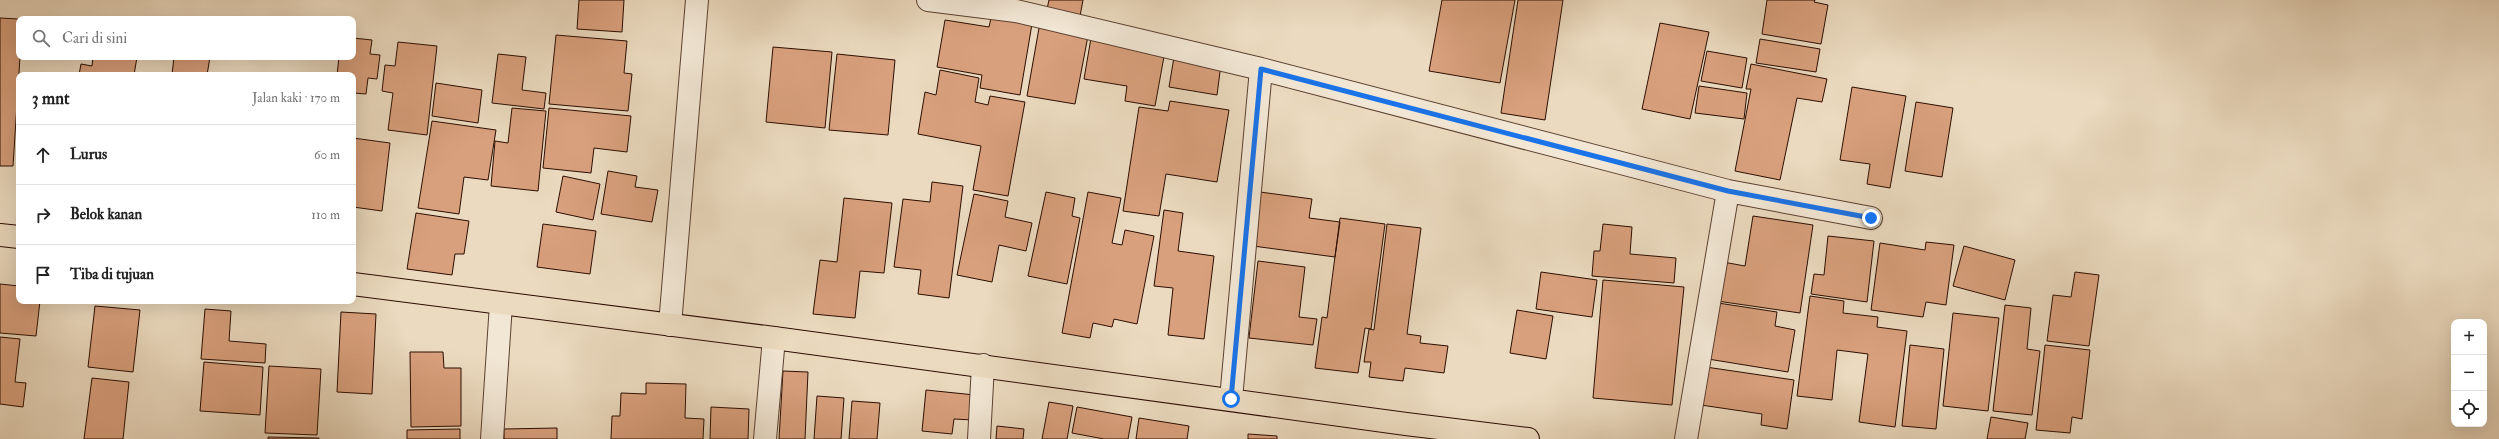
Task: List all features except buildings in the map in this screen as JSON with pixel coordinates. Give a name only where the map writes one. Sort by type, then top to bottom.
[{"type":"highway","points":[[0,235],[16,237]]},
{"type":"highway","points":[[356,284],[983,365],[1498,437],[1528,439]]},
{"type":"street","points":[[670,325],[697,0]]},
{"type":"street","points":[[928,0],[1016,12],[1261,69],[1728,191],[1871,218]]},
{"type":"street","points":[[1231,399],[1261,69]]},
{"type":"street","points":[[1686,439],[1728,191]]},
{"type":"street","points":[[492,439],[501,304]]},
{"type":"street","points":[[765,439],[774,338]]},
{"type":"street","points":[[979,439],[983,365]]},
{"type":"route","points":[[1231,399],[1261,69],[1728,191],[1871,218]]}]
